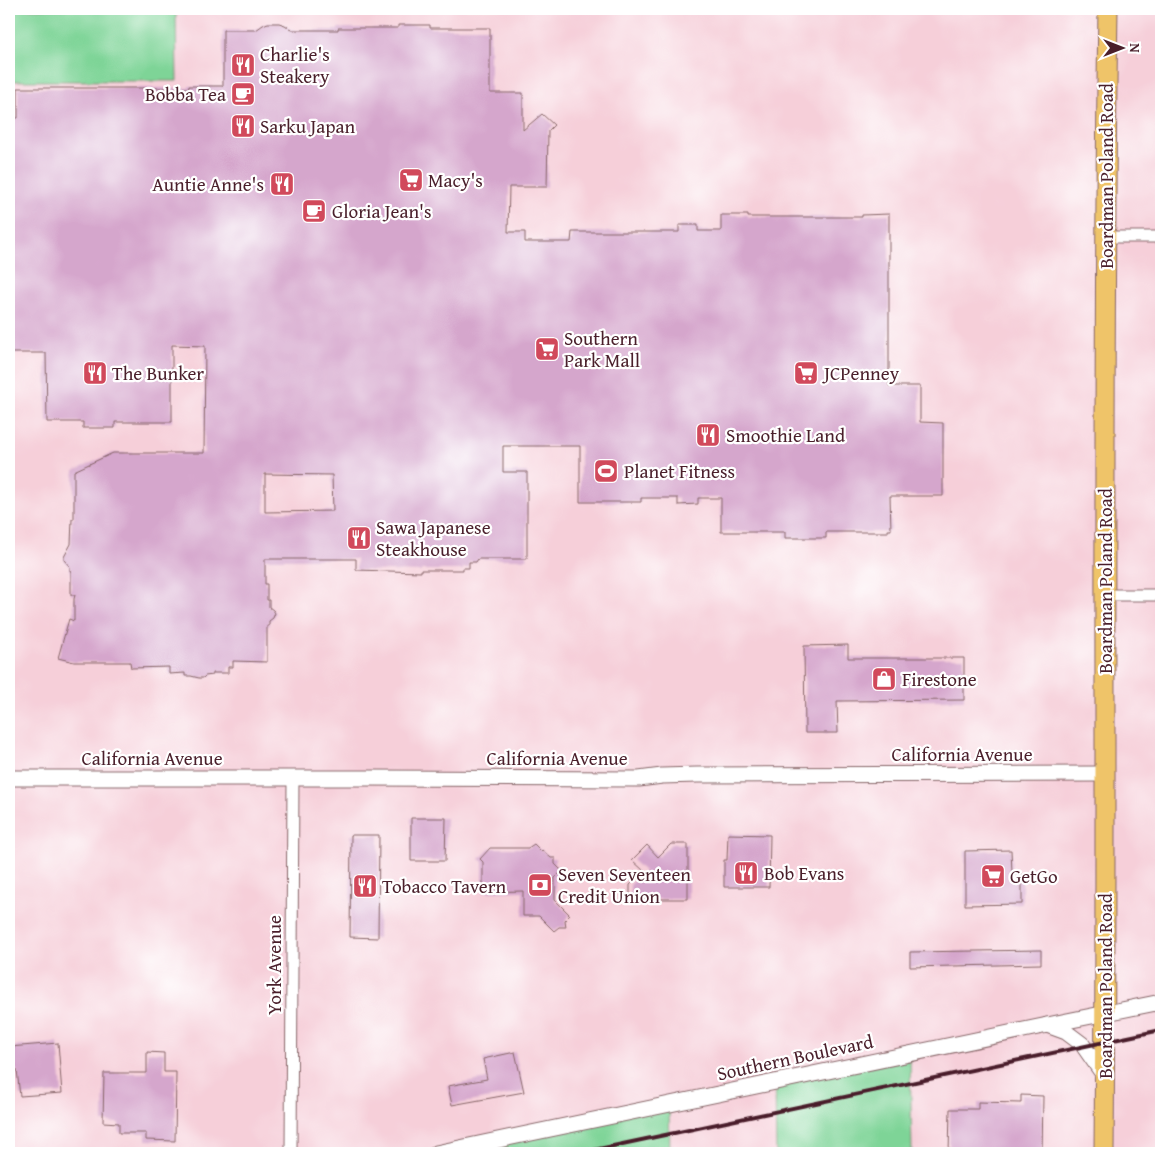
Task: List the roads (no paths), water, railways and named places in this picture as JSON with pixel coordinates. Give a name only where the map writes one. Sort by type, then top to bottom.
[{"type":"main road","name":"Boardman Poland Road","points":[[1104,1153],[1106,774],[1104,595],[1108,9]]},
{"type":"street","points":[[1106,237],[1161,237]]},
{"type":"street","points":[[1104,595],[1161,595]]},
{"type":"street","name":"California Avenue","points":[[9,778],[639,779],[696,775],[1106,774]]},
{"type":"street","name":"York Avenue","points":[[290,1153],[293,778]]},
{"type":"street","name":"Southern Boulevard","points":[[436,1153],[1161,1002]]},
{"type":"street","points":[[1047,1025],[1066,1032],[1084,1046],[1104,1077]]},
{"type":"railway","points":[[580,1153],[1161,1030]]},
{"type":"place","name":"Charlie's Steakery","points":[[243,65]]},
{"type":"place","name":"Bobba Tea","points":[[243,94]]},
{"type":"place","name":"Sarku Japan","points":[[243,126]]},
{"type":"place","name":"Macy's","points":[[411,180]]},
{"type":"place","name":"Auntie Anne's","points":[[282,184]]},
{"type":"place","name":"Gloria Jean's","points":[[314,211]]},
{"type":"place","name":"Southern Park Mall","points":[[547,349]]},
{"type":"place","name":"The Bunker","points":[[95,373]]},
{"type":"place","name":"JCPenney","points":[[806,373]]},
{"type":"place","name":"Smoothie Land","points":[[708,435]]},
{"type":"place","name":"Planet Fitness","points":[[606,471]]},
{"type":"place","name":"Sawa Japanese Steakhouse","points":[[359,538]]},
{"type":"place","name":"Firestone","points":[[884,679]]},
{"type":"place","name":"Bob Evans","points":[[746,873]]},
{"type":"place","name":"GetGo","points":[[993,876]]},
{"type":"place","name":"Seven Seventeen Credit Union","points":[[540,885]]},
{"type":"place","name":"Tobacco Tavern","points":[[365,886]]}]
